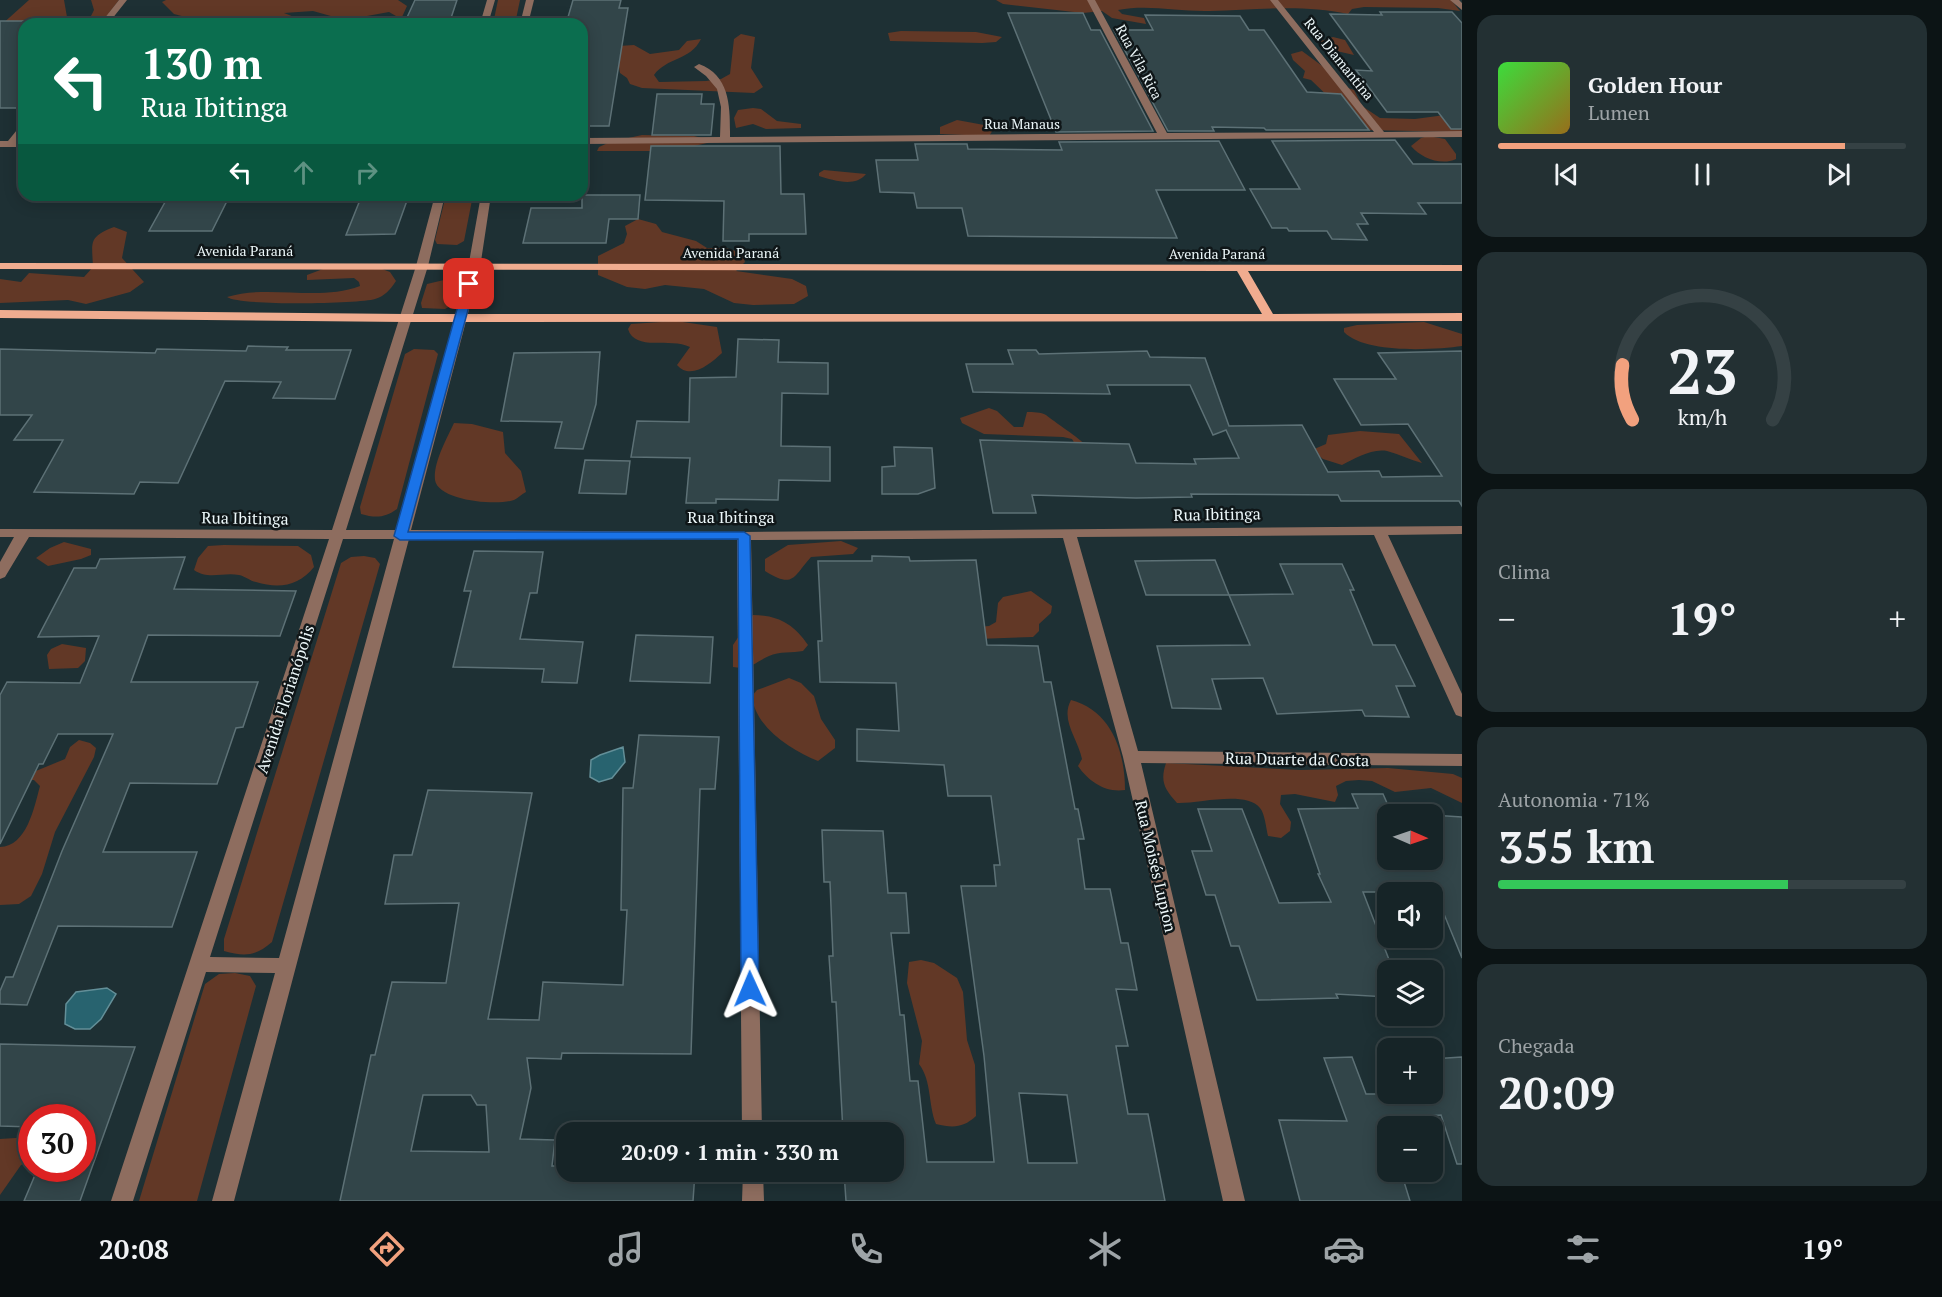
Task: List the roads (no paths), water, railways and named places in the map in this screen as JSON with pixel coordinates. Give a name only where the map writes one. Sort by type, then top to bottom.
[{"type":"main road","name":"Avenida Paraná","points":[[0,266],[1242,270],[1462,268]]},
{"type":"main road","points":[[1242,270],[1270,318]]},
{"type":"main road","points":[[0,314],[405,318],[1462,316]]},
{"type":"street","points":[[109,18],[123,0]]},
{"type":"street","points":[[486,18],[491,0]]},
{"type":"street","points":[[526,18],[530,0]]},
{"type":"street","name":"Rua Vila Rica","points":[[1091,0],[1164,136]]},
{"type":"street","name":"Rua Diamantina","points":[[1274,0],[1382,135]]},
{"type":"street","points":[[1454,0],[1462,7]]},
{"type":"street","points":[[699,67],[713,75],[722,85],[725,100],[725,140]]},
{"type":"street","points":[[6,144],[18,133]]},
{"type":"street","name":"Rua Manaus","points":[[588,141],[1462,134]]},
{"type":"street","name":"Avenida Florianópolis","points":[[122,1201],[337,536],[422,266],[438,201]]},
{"type":"street","points":[[223,1201],[400,536],[461,318],[474,268],[485,201]]},
{"type":"street","points":[[1379,530],[1462,711]]},
{"type":"street","name":"Rua Ibitinga","points":[[0,533],[744,536],[1462,530]]},
{"type":"street","name":"Rua Moisés Lupion","points":[[1069,533],[1131,757],[1234,1201]]},
{"type":"street","points":[[0,574],[24,534]]},
{"type":"street","points":[[744,536],[752,1122]]},
{"type":"street","name":"Rua Duarte da Costa","points":[[1131,757],[1462,760]]},
{"type":"street","points":[[199,964],[286,966]]},
{"type":"street","points":[[753,1182],[753,1201]]},
{"type":"water","points":[[623,747],[625,762],[612,778],[599,782],[590,777],[591,760]]},
{"type":"water","points":[[107,988],[116,994],[101,1019],[90,1029],[75,1029],[65,1024],[66,1004],[76,992]]}]
